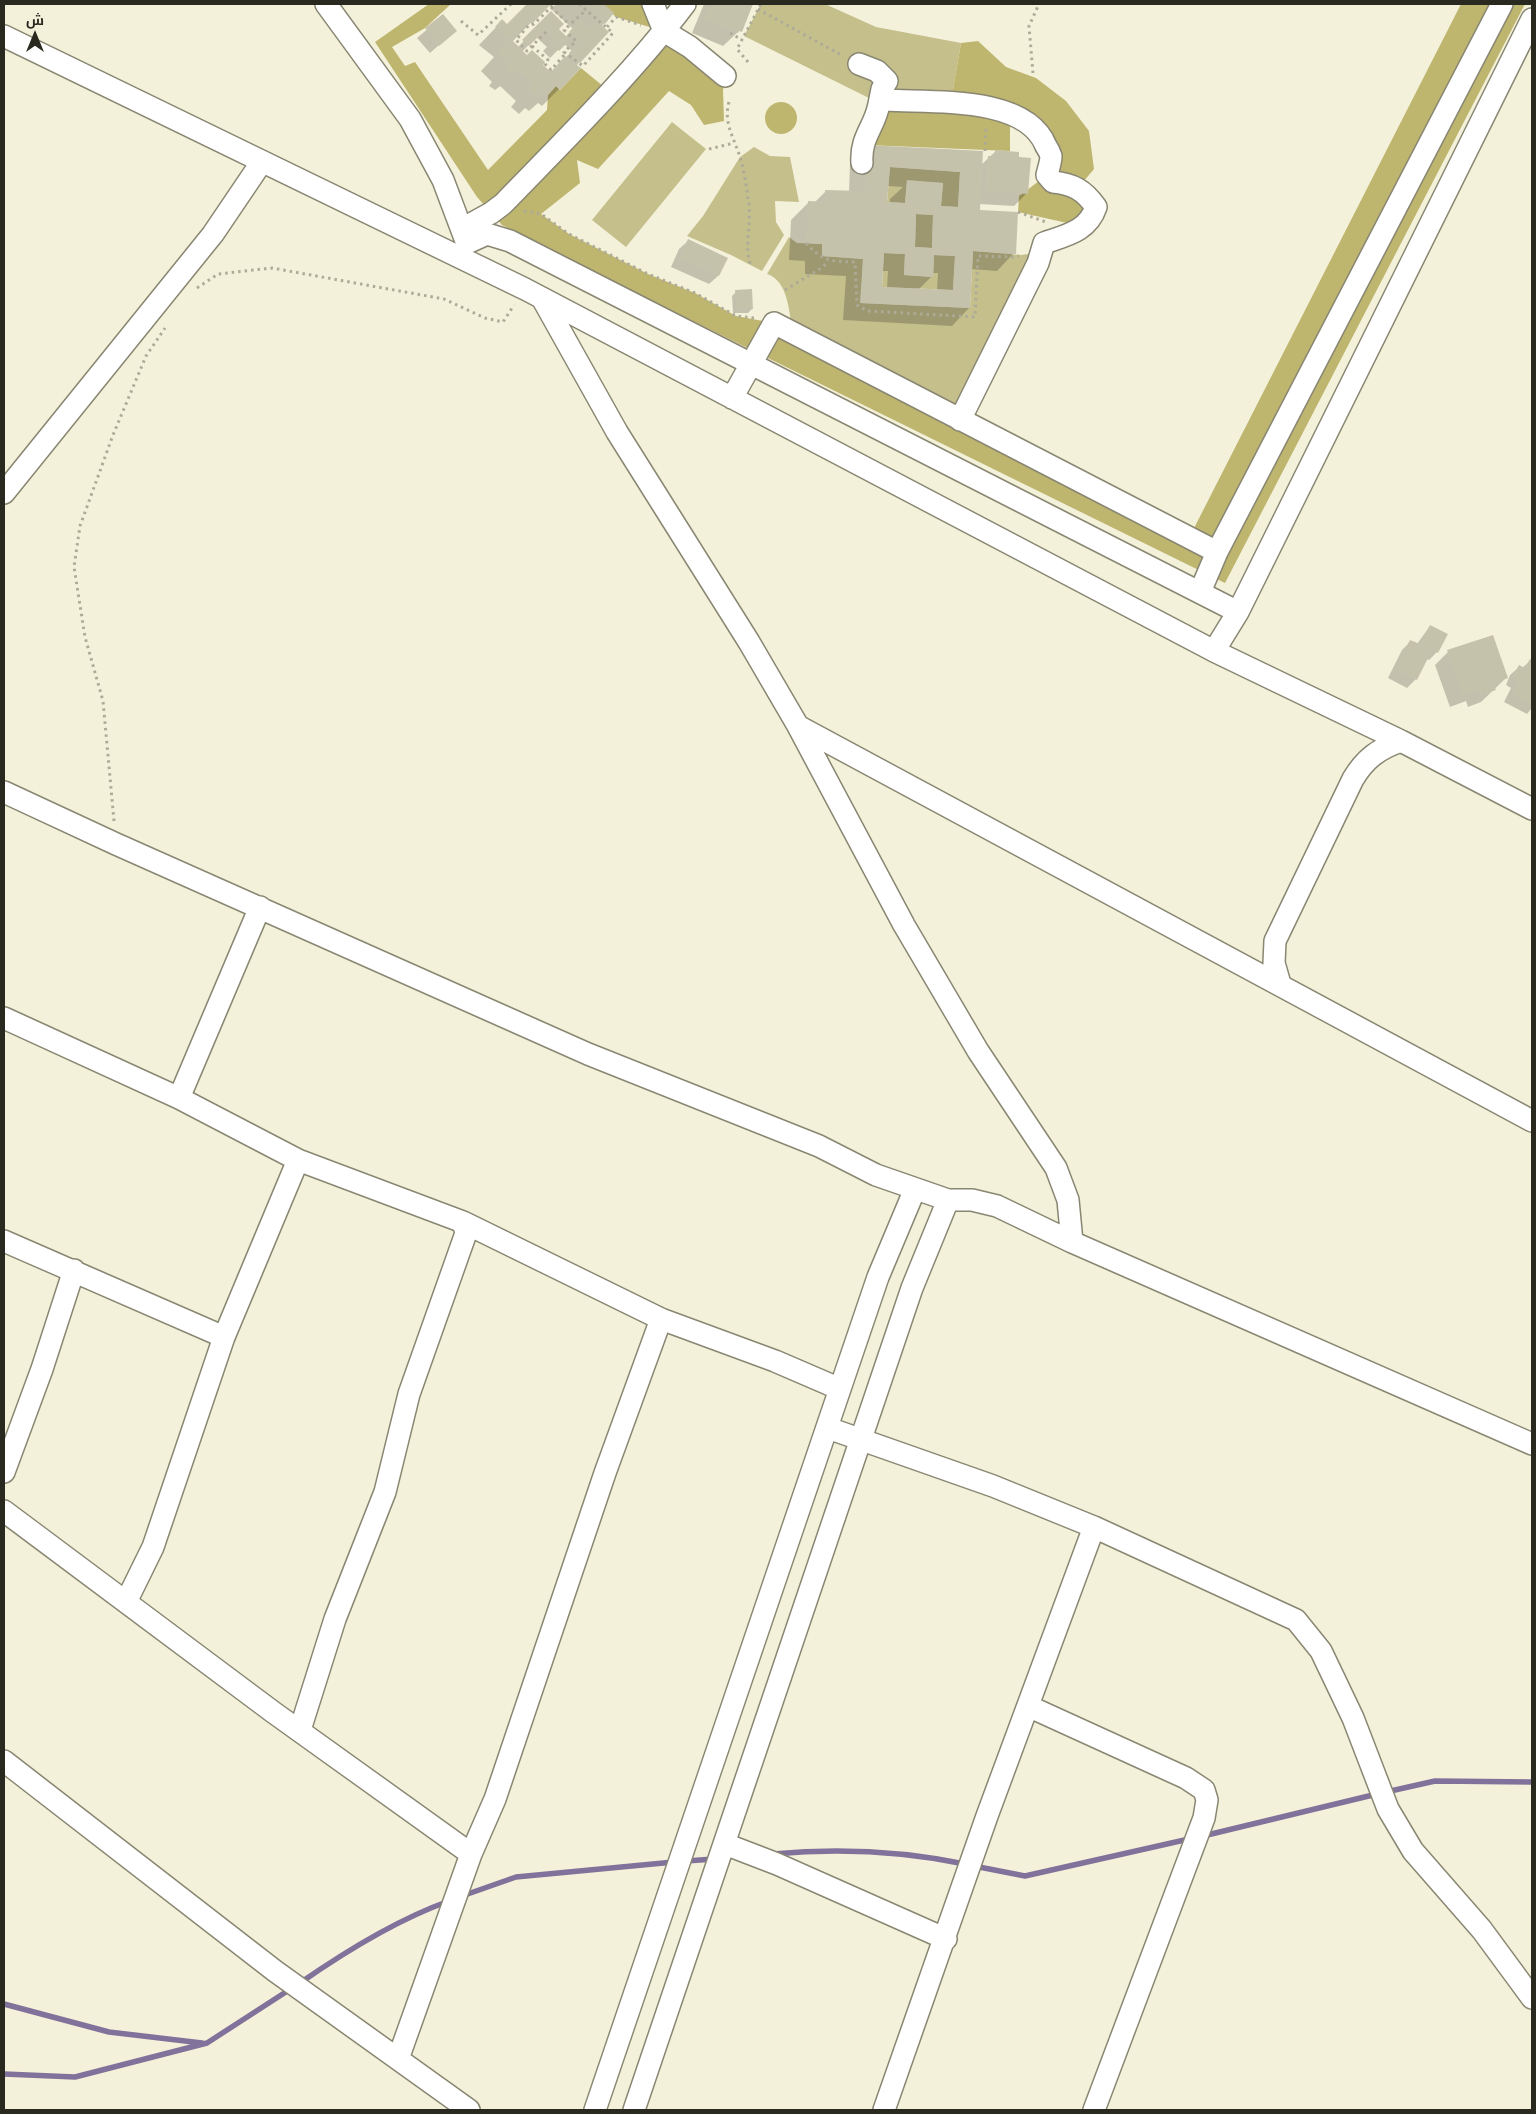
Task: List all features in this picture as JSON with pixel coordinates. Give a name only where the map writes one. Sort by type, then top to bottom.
[{"type":"street","points":[[326,4],[410,118],[443,180],[474,265]]},
{"type":"street","points":[[653,4],[664,31],[690,48],[725,76]]},
{"type":"street","points":[[464,236],[509,198],[664,31],[684,4]]},
{"type":"street","points":[[1200,592],[1217,552],[1502,4]]},
{"type":"street","points":[[1214,651],[1238,612],[1532,19]]},
{"type":"street","points":[[4,36],[533,294],[1214,651],[1400,741],[1532,809]]},
{"type":"street","points":[[859,64],[877,72],[888,81],[882,89],[877,113],[863,142],[862,163]]},
{"type":"street","points":[[879,104],[886,100],[989,106],[1010,112],[1031,124],[1043,137],[1050,156],[1047,175],[1053,182],[1070,184],[1078,188],[1088,196],[1096,207],[1092,218],[1085,227],[1044,243],[1038,263],[960,420]]},
{"type":"street","points":[[4,493],[213,234],[261,163]]},
{"type":"street","points":[[464,236],[487,234],[510,241],[1238,612]]},
{"type":"street","points":[[533,294],[617,432],[750,642],[798,726],[909,934],[978,1051],[1056,1168],[1068,1200],[1072,1242]]},
{"type":"street","points":[[732,398],[774,323],[1217,552]]},
{"type":"street","points":[[798,726],[1532,1120]]},
{"type":"street","points":[[1280,984],[1274,963],[1276,941],[1361,766],[1372,754],[1400,741]]},
{"type":"street","points":[[4,792],[116,844],[588,1054],[819,1146],[876,1175],[948,1200],[972,1200],[997,1206],[1072,1242],[1531,1440]]},
{"type":"street","points":[[179,1098],[260,907]]},
{"type":"street","points":[[1234,959],[1257,955],[1276,941]]},
{"type":"street","points":[[4,1018],[179,1098],[298,1160],[463,1222],[661,1319],[840,1389]]},
{"type":"street","points":[[126,1602],[153,1547],[224,1337],[298,1160]]},
{"type":"street","points":[[595,2110],[878,1277],[916,1189]]},
{"type":"street","points":[[634,2110],[912,1288],[948,1200]]},
{"type":"street","points":[[300,1730],[338,1610],[385,1492],[409,1394],[466,1233],[463,1222]]},
{"type":"street","points":[[4,1240],[224,1337]]},
{"type":"street","points":[[4,1472],[42,1369],[74,1270]]},
{"type":"street","points":[[398,2059],[471,1854],[495,1799],[605,1473],[661,1319]]},
{"type":"street","points":[[828,1428],[994,1486],[1094,1528],[1296,1620],[1321,1651],[1353,1718],[1388,1809],[1413,1851],[1482,1930],[1532,1998]]},
{"type":"street","points":[[4,1511],[471,1854]]},
{"type":"street","points":[[884,2110],[946,1939],[987,1816],[1094,1528]]},
{"type":"street","points":[[1028,1706],[1186,1778],[1204,1790],[1206,1800],[1204,1818],[1094,2110]]},
{"type":"street","points":[[4,1760],[275,1971],[469,2110]]},
{"type":"street","points":[[725,1844],[778,1864],[946,1939]]},
{"type":"path","points":[[461,21],[478,35],[511,4]]},
{"type":"path","points":[[566,54],[583,66],[613,33],[579,4]]},
{"type":"path","points":[[748,62],[737,49],[761,4]]},
{"type":"path","points":[[1033,73],[1029,26],[1039,4]]},
{"type":"path","points":[[546,32],[527,51],[516,40],[529,25],[534,24],[553,5],[570,25]]},
{"type":"path","points":[[758,9],[859,64]]},
{"type":"path","points":[[532,46],[548,60],[545,64],[551,70],[566,54],[564,52],[576,41],[564,30],[586,10]]},
{"type":"path","points":[[607,27],[616,17],[664,31]]},
{"type":"path","points":[[737,37],[740,31]]},
{"type":"path","points":[[730,34],[742,40]]},
{"type":"path","points":[[729,102],[726,110],[729,130],[740,157],[750,214],[747,256],[751,266]]},
{"type":"path","points":[[709,149],[734,143]]},
{"type":"path","points":[[509,198],[516,208],[541,214],[569,234],[648,274],[695,293],[736,316],[774,323]]},
{"type":"path","points":[[806,243],[817,255],[828,261],[856,262],[857,305],[868,311],[975,317],[978,256],[1013,257],[1044,243]]},
{"type":"path","points":[[785,290],[824,267],[828,261]]},
{"type":"path","points":[[195,289],[218,274],[272,268],[444,300],[485,318],[503,322],[533,294]]},
{"type":"path","points":[[116,844],[103,701],[85,637],[74,567],[80,526],[113,435],[146,356],[166,326]]},
{"type":"shaded area","points":[[429,4],[451,4],[425,28],[392,47],[405,66],[415,62],[488,170],[547,110],[548,95],[556,86],[560,90],[581,68],[609,91],[663,31],[616,17],[602,4],[653,4],[727,77],[723,90],[724,121],[704,125],[691,105],[669,91],[598,169],[577,160],[580,183],[541,214],[569,234],[648,274],[695,293],[736,316],[774,323],[1189,538],[1461,4],[1525,4],[1225,583],[650,300],[502,225],[477,197],[375,42]]},
{"type":"shaded area","points":[[761,4],[825,4],[876,27],[961,43],[951,101],[869,98],[744,36]]},
{"type":"shaded area","points":[[978,41],[1006,67],[1036,78],[1066,101],[1089,131],[1094,169],[1078,188],[1088,196],[1085,227],[1018,212],[1019,196],[1047,175],[1051,156],[1010,113],[1010,151],[867,145],[879,104],[951,101],[961,43]]},
{"type":"shaded area","points":[[781,102],[787,103],[792,107],[796,112],[796,124],[792,129],[787,133],[781,134],[775,133],[770,129],[766,124],[765,118],[766,112],[770,107],[775,103]]},
{"type":"shaded area","points":[[672,122],[706,149],[626,247],[592,220]]},
{"type":"shaded area","points":[[754,147],[770,156],[790,157],[799,202],[775,201],[776,222],[784,235],[762,271],[687,236],[703,216],[740,157]]},
{"type":"shaded area","points":[[890,167],[960,172],[958,207],[941,206],[943,183],[907,181],[905,203],[887,202]]},
{"type":"shaded area","points":[[916,214],[933,215],[932,248],[915,247]]},
{"type":"shaded area","points":[[789,237],[797,243],[822,244],[822,256],[863,259],[861,303],[970,308],[973,251],[1021,255],[1042,252],[960,420],[793,334],[784,291],[774,278],[767,274]]},
{"type":"shaded area","points":[[884,253],[905,254],[904,275],[933,277],[934,255],[955,256],[953,290],[882,287]]},
{"type":"building","points":[[527,4],[551,4],[532,24],[529,21],[512,40],[527,55],[532,50],[545,62],[543,65],[551,72],[565,56],[581,68],[560,90],[556,86],[548,95],[544,91],[537,98],[527,89],[532,83],[518,70],[513,74],[505,67],[509,63],[497,53],[510,39],[495,27],[502,19],[507,24]]},
{"type":"building","points":[[583,4],[604,4],[614,13],[605,24]]},
{"type":"building","points":[[711,4],[753,4],[742,32],[739,31],[738,33],[704,19]]},
{"type":"building","points":[[551,11],[564,24],[559,29],[570,40],[559,51],[550,42],[554,38],[546,29],[529,46],[522,40]]},
{"type":"building","points":[[443,14],[457,31],[439,46],[425,28]]},
{"type":"building","points":[[580,20],[590,28],[597,21],[609,32],[580,63],[569,53],[579,42],[569,32]]},
{"type":"building","points":[[867,145],[983,151],[980,210],[1018,212],[1016,254],[973,251],[970,308],[860,303],[863,259],[822,256],[822,244],[806,243],[808,201],[825,202],[825,190],[865,191]],"holes":[[[890,167],[960,172],[958,207],[941,206],[943,183],[907,180],[905,203],[887,202]],[[916,214],[933,215],[932,248],[915,247]],[[884,253],[905,254],[904,275],[933,277],[934,255],[955,256],[953,290],[882,287]]]},
{"type":"building","points":[[995,150],[1019,152],[1019,157],[1031,158],[1028,194],[986,191],[988,156],[995,156]]},
{"type":"building","points":[[688,239],[728,258],[719,276],[679,258]]},
{"type":"building","points":[[752,289],[753,309],[737,310],[735,290]]},
{"type":"building","points":[[1430,625],[1448,634],[1438,653],[1432,650],[1417,680],[1395,669],[1410,640],[1420,644]]},
{"type":"building","points":[[1493,635],[1508,678],[1493,683],[1496,690],[1481,695],[1479,689],[1463,695],[1447,650]]},
{"type":"building","points":[[1530,659],[1532,660],[1532,704],[1512,694],[1519,679],[1513,676],[1519,665],[1525,668]]},
{"type":"waterway","points":[[1386,1792],[1435,1781],[1532,1782]]},
{"type":"waterway","points":[[1203,1836],[1377,1794]]},
{"type":"waterway","points":[[974,1866],[1025,1876],[1189,1839]]},
{"type":"waterway","points":[[773,1854],[821,1851],[869,1852],[917,1856],[965,1864]]},
{"type":"waterway","points":[[686,1861],[714,1859]]},
{"type":"waterway","points":[[462,1896],[516,1877],[674,1862]]},
{"type":"waterway","points":[[300,1983],[372,1937],[410,1917],[449,1901]]},
{"type":"waterway","points":[[4,2074],[75,2077],[207,2043],[292,1988]]},
{"type":"waterway","points":[[4,2004],[109,2032],[202,2043]]}]
